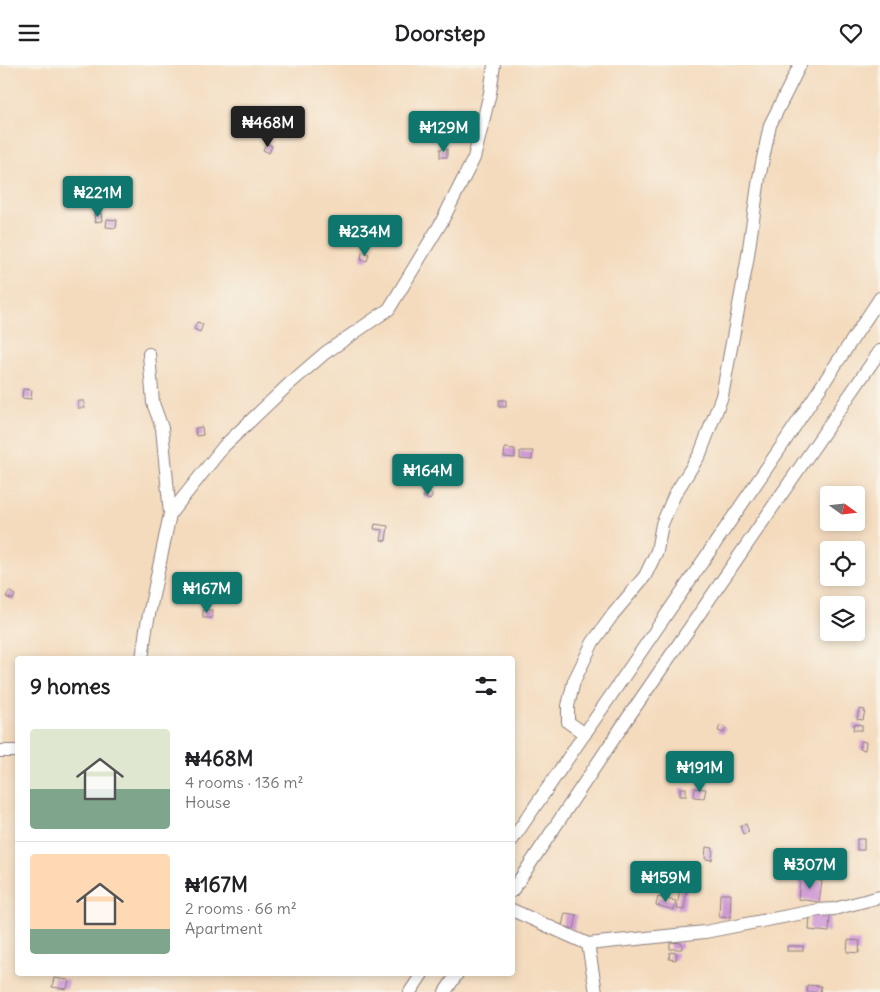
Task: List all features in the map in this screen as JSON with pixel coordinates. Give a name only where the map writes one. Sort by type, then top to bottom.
[{"type":"street","points":[[170,514],[224,447],[288,385],[324,353],[389,309],[441,223],[474,158],[490,93],[494,65]]},
{"type":"street","points":[[585,733],[568,722],[568,706],[574,681],[593,642],[644,576],[657,551],[662,524],[676,494],[700,453],[722,396],[770,125],[800,65]]},
{"type":"street","points":[[515,836],[781,447],[880,298]]},
{"type":"street","points":[[515,887],[627,719],[880,351]]},
{"type":"street","points":[[142,656],[146,629],[170,514],[162,428],[153,403],[149,355]]},
{"type":"street","points":[[0,751],[15,751]]},
{"type":"street","points":[[515,911],[588,944],[705,932],[818,910],[834,909],[880,897]]},
{"type":"street","points":[[588,944],[596,992]]},
{"type":"street","points":[[410,992],[421,976]]},
{"type":"street","points":[[445,992],[456,976]]},
{"type":"building","points":[[266,143],[272,146],[269,153],[263,150]]},
{"type":"building","points":[[440,149],[447,149],[447,157],[440,157]]},
{"type":"building","points":[[101,213],[102,221],[95,222],[94,214]]},
{"type":"building","points":[[107,219],[117,220],[116,228],[106,227]]},
{"type":"building","points":[[362,252],[369,254],[367,261],[361,260]]},
{"type":"building","points":[[197,322],[203,324],[200,332],[194,329]]},
{"type":"building","points":[[23,389],[32,390],[31,399],[22,398]]},
{"type":"building","points":[[499,400],[506,400],[506,407],[499,407]]},
{"type":"building","points":[[78,401],[84,401],[84,408],[78,408]]},
{"type":"building","points":[[202,427],[203,435],[196,436],[195,428]]},
{"type":"building","points":[[505,448],[515,449],[515,458],[504,457]]},
{"type":"building","points":[[520,451],[533,451],[532,460],[520,459]]},
{"type":"building","points":[[426,491],[433,495],[430,500],[423,497]]},
{"type":"building","points":[[375,524],[388,526],[386,541],[381,540],[383,530],[374,529]]},
{"type":"building","points":[[9,591],[15,595],[13,600],[6,597]]},
{"type":"building","points":[[203,610],[212,610],[212,618],[203,618]]},
{"type":"building","points":[[859,709],[865,710],[863,720],[857,719]]},
{"type":"building","points":[[854,724],[862,725],[862,730],[853,730]]},
{"type":"building","points":[[720,725],[726,728],[724,733],[718,731]]},
{"type":"building","points":[[861,741],[866,742],[865,750],[860,749]]},
{"type":"building","points":[[680,788],[686,788],[686,796],[680,796]]},
{"type":"building","points":[[695,788],[706,789],[704,798],[694,797]]},
{"type":"building","points":[[746,824],[749,832],[743,834],[740,826]]},
{"type":"building","points":[[857,839],[864,839],[864,850],[857,850]]},
{"type":"building","points":[[706,847],[713,848],[712,860],[705,859]]},
{"type":"building","points":[[800,878],[822,881],[819,902],[798,899]]},
{"type":"building","points":[[680,888],[687,889],[684,910],[677,909]]},
{"type":"building","points":[[720,894],[731,894],[730,918],[719,917]]},
{"type":"building","points":[[658,897],[676,901],[674,910],[656,905]]},
{"type":"building","points":[[565,913],[577,915],[574,929],[562,926]]},
{"type":"building","points":[[810,914],[830,915],[829,932],[809,930]]},
{"type":"building","points":[[848,940],[860,941],[859,953],[847,952]]},
{"type":"building","points":[[670,942],[682,943],[682,949],[670,949]]},
{"type":"building","points":[[787,946],[803,946],[803,951],[787,951]]},
{"type":"building","points":[[670,952],[677,953],[676,960],[669,959]]},
{"type":"building","points":[[54,978],[69,980],[67,989],[52,987]]},
{"type":"building","points":[[807,985],[821,986],[820,992],[807,992]]}]
